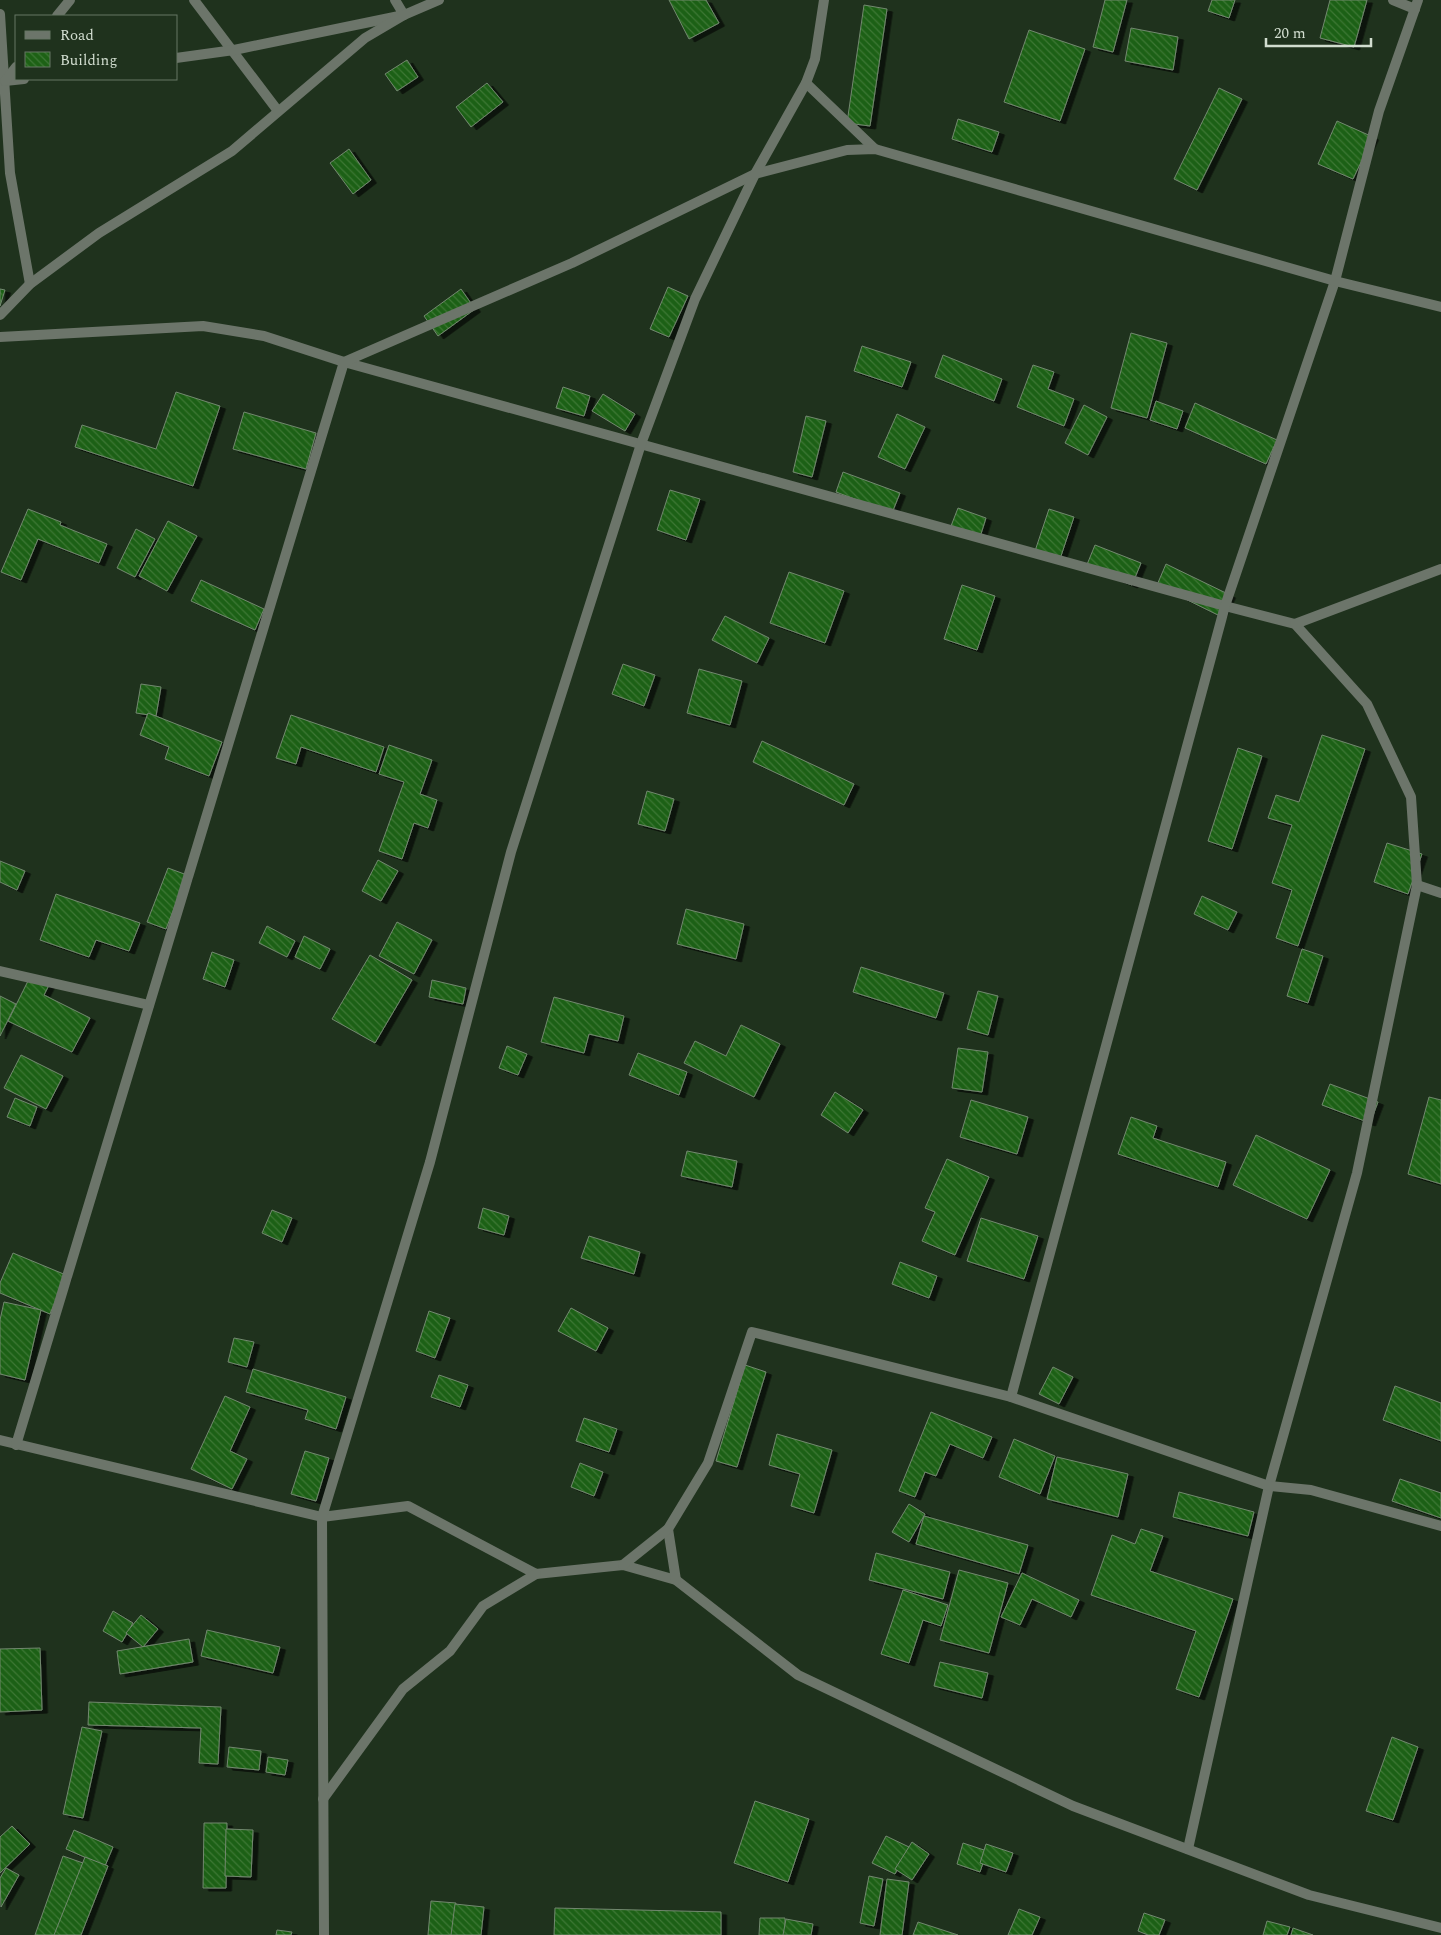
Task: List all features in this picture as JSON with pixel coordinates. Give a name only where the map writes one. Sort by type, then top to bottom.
[{"type":"street","points":[[58,15],[70,0]]},
{"type":"street","points":[[194,0],[234,50],[278,111]]},
{"type":"street","points":[[395,0],[404,15]]},
{"type":"street","points":[[0,315],[30,284],[99,233],[232,151],[365,38],[404,15],[438,0]]},
{"type":"street","points":[[324,1935],[322,1517],[430,1162],[511,852],[641,444],[694,299],[755,174],[806,83],[815,59],[824,0]]},
{"type":"street","points":[[1011,1397],[1225,606],[1335,280],[1379,111],[1416,4],[1393,0]]},
{"type":"street","points":[[0,14],[10,173],[30,284]]},
{"type":"street","points":[[178,58],[234,50],[404,15]]},
{"type":"street","points":[[5,81],[15,68]]},
{"type":"street","points":[[5,81],[15,80]]},
{"type":"street","points":[[806,83],[875,149]]},
{"type":"street","points":[[16,1446],[344,362],[572,263],[755,174],[847,150],[875,149],[1335,280],[1441,307]]},
{"type":"street","points":[[0,337],[203,326],[264,336],[344,362],[1295,624],[1367,704],[1411,797],[1417,886],[1356,1173],[1269,1486],[1188,1849]]},
{"type":"street","points":[[1295,624],[1441,569]]},
{"type":"street","points":[[1417,886],[1441,893]]},
{"type":"street","points":[[0,971],[149,1005]]},
{"type":"street","points":[[623,1565],[668,1529],[708,1464],[752,1332],[1011,1397],[1269,1486],[1311,1490],[1441,1526]]},
{"type":"street","points":[[0,1440],[16,1446],[322,1517],[408,1506],[536,1574]]},
{"type":"street","points":[[668,1529],[676,1580]]},
{"type":"street","points":[[323,1799],[403,1689],[450,1651],[483,1606],[536,1574],[623,1565],[676,1580],[798,1675],[1073,1806],[1309,1895],[1441,1928]]},
{"type":"building","points":[[669,0],[706,0],[719,23],[689,39]]},
{"type":"building","points":[[1105,0],[1127,0],[1113,52],[1093,47]]},
{"type":"building","points":[[1212,0],[1235,0],[1229,18],[1208,11]]},
{"type":"building","points":[[1330,0],[1367,0],[1354,47],[1320,38]]},
{"type":"building","points":[[864,5],[887,9],[870,126],[847,123]]},
{"type":"building","points":[[1131,28],[1178,37],[1173,70],[1125,61]]},
{"type":"building","points":[[1029,30],[1085,49],[1060,121],[1004,102]]},
{"type":"building","points":[[407,60],[418,77],[397,91],[385,74]]},
{"type":"building","points":[[487,83],[503,102],[471,127],[456,107]]},
{"type":"building","points":[[1219,88],[1242,99],[1197,190],[1174,179]]},
{"type":"building","points":[[958,119],[999,132],[992,152],[952,139]]},
{"type":"building","points":[[1337,121],[1373,137],[1353,179],[1318,164]]},
{"type":"building","points":[[349,149],[371,180],[353,194],[330,163]]},
{"type":"building","points":[[668,287],[688,296],[669,337],[650,329]]},
{"type":"building","points":[[0,289],[5,290],[0,306]]},
{"type":"building","points":[[461,289],[475,309],[438,336],[424,316]]},
{"type":"building","points":[[1131,333],[1167,343],[1147,418],[1111,408]]},
{"type":"building","points":[[862,346],[911,362],[902,387],[854,371]]},
{"type":"building","points":[[943,355],[1002,379],[994,401],[935,377]]},
{"type":"building","points":[[1033,365],[1054,372],[1048,389],[1074,399],[1064,426],[1017,407]]},
{"type":"building","points":[[563,387],[590,396],[584,416],[556,408]]},
{"type":"building","points":[[176,392],[220,406],[193,486],[75,447],[82,425],[156,449]]},
{"type":"building","points":[[603,394],[635,414],[625,431],[592,411]]},
{"type":"building","points":[[1156,401],[1183,411],[1177,429],[1150,420]]},
{"type":"building","points":[[1195,403],[1277,440],[1266,464],[1185,428]]},
{"type":"building","points":[[1084,405],[1107,417],[1088,455],[1065,443]]},
{"type":"building","points":[[244,412],[316,433],[306,469],[233,449]]},
{"type":"building","points":[[897,414],[925,427],[905,469],[878,457]]},
{"type":"building","points":[[806,416],[826,421],[812,477],[793,472]]},
{"type":"building","points":[[843,472],[900,493],[892,513],[836,492]]},
{"type":"building","points":[[670,490],[700,499],[686,540],[657,530]]},
{"type":"building","points":[[958,508],[986,518],[980,537],[951,526]]},
{"type":"building","points":[[28,509],[61,522],[60,525],[107,544],[99,563],[38,539],[21,580],[1,572]]},
{"type":"building","points":[[1049,509],[1074,517],[1060,559],[1035,551]]},
{"type":"building","points":[[168,521],[197,536],[167,591],[139,576]]},
{"type":"building","points":[[136,529],[155,539],[135,577],[117,568]]},
{"type":"building","points":[[1095,545],[1141,563],[1132,585],[1086,567]]},
{"type":"building","points":[[1166,564],[1230,595],[1220,616],[1157,585]]},
{"type":"building","points":[[789,572],[844,591],[825,643],[770,623]]},
{"type":"building","points":[[201,580],[264,609],[255,630],[191,601]]},
{"type":"building","points":[[962,585],[995,596],[977,650],[944,639]]},
{"type":"building","points":[[725,616],[769,638],[757,663],[712,640]]},
{"type":"building","points":[[623,664],[655,675],[644,706],[612,694]]},
{"type":"building","points":[[699,669],[742,681],[730,725],[687,713]]},
{"type":"building","points":[[141,684],[161,687],[156,716],[136,713]]},
{"type":"building","points":[[148,713],[222,742],[209,776],[165,759],[169,747],[140,735]]},
{"type":"building","points":[[291,715],[384,747],[376,772],[301,747],[296,764],[276,758]]},
{"type":"building","points":[[1322,735],[1365,749],[1298,946],[1276,938],[1292,890],[1272,883],[1292,825],[1268,818],[1276,795],[1299,802]]},
{"type":"building","points":[[762,741],[854,784],[844,805],[753,762]]},
{"type":"building","points":[[389,745],[432,760],[420,794],[437,800],[428,828],[414,823],[402,859],[379,851],[404,782],[379,774]]},
{"type":"building","points":[[1238,748],[1262,756],[1232,849],[1208,841]]},
{"type":"building","points":[[647,791],[674,799],[665,831],[638,824]]},
{"type":"building","points":[[1387,843],[1422,854],[1408,894],[1374,882]]},
{"type":"building","points":[[378,860],[398,871],[381,901],[362,891]]},
{"type":"building","points":[[0,861],[25,871],[17,890],[0,882]]},
{"type":"building","points":[[168,868],[187,875],[166,929],[147,922]]},
{"type":"building","points":[[56,894],[140,923],[129,951],[96,940],[89,957],[40,940]]},
{"type":"building","points":[[1202,896],[1237,912],[1228,930],[1194,914]]},
{"type":"building","points":[[686,909],[744,924],[736,959],[677,944]]},
{"type":"building","points":[[397,922],[432,940],[414,974],[379,956]]},
{"type":"building","points":[[267,926],[295,941],[287,957],[259,943]]},
{"type":"building","points":[[304,936],[330,949],[320,969],[295,957]]},
{"type":"building","points":[[1302,949],[1323,956],[1308,1003],[1287,996]]},
{"type":"building","points":[[212,952],[234,960],[225,987],[203,979]]},
{"type":"building","points":[[370,955],[412,980],[375,1043],[332,1019]]},
{"type":"building","points":[[861,967],[944,993],[936,1018],[853,992]]},
{"type":"building","points":[[31,975],[49,985],[44,995],[90,1018],[72,1052],[8,1021]]},
{"type":"building","points":[[432,980],[466,988],[463,1004],[429,997]]},
{"type":"building","points":[[978,991],[998,996],[988,1035],[967,1029]]},
{"type":"building","points":[[0,996],[16,1004],[0,1036]]},
{"type":"building","points":[[554,997],[624,1016],[618,1041],[589,1034],[584,1053],[541,1042]]},
{"type":"building","points":[[741,1025],[780,1044],[754,1097],[684,1063],[695,1041],[726,1056]]},
{"type":"building","points":[[507,1046],[527,1054],[518,1075],[499,1068]]},
{"type":"building","points":[[958,1048],[988,1052],[982,1092],[952,1088]]},
{"type":"building","points":[[638,1053],[687,1072],[679,1095],[629,1075]]},
{"type":"building","points":[[21,1055],[63,1076],[46,1109],[4,1088]]},
{"type":"building","points":[[1330,1084],[1378,1102],[1370,1123],[1322,1105]]},
{"type":"building","points":[[835,1092],[863,1110],[848,1133],[821,1115]]},
{"type":"building","points":[[1429,1097],[1441,1100],[1441,1184],[1408,1174]]},
{"type":"building","points":[[15,1098],[37,1107],[30,1126],[7,1117]]},
{"type":"building","points":[[971,1100],[1028,1117],[1017,1154],[960,1137]]},
{"type":"building","points":[[1131,1117],[1157,1126],[1153,1138],[1226,1162],[1218,1187],[1118,1154]]},
{"type":"building","points":[[1256,1135],[1330,1170],[1307,1219],[1233,1185]]},
{"type":"building","points":[[687,1151],[737,1161],[732,1187],[681,1176]]},
{"type":"building","points":[[947,1159],[989,1177],[955,1255],[922,1241],[935,1212],[925,1208]]},
{"type":"building","points":[[483,1208],[509,1216],[504,1235],[478,1228]]},
{"type":"building","points":[[272,1210],[292,1218],[282,1242],[262,1233]]},
{"type":"building","points":[[981,1218],[1038,1236],[1024,1279],[967,1261]]},
{"type":"building","points":[[589,1236],[640,1252],[634,1274],[581,1258]]},
{"type":"building","points":[[13,1253],[66,1275],[50,1314],[0,1293],[0,1283]]},
{"type":"building","points":[[900,1262],[937,1276],[929,1298],[892,1284]]},
{"type":"building","points":[[4,1302],[41,1310],[25,1380],[0,1374],[0,1320]]},
{"type":"building","points":[[571,1308],[608,1328],[596,1351],[558,1331]]},
{"type":"building","points":[[429,1311],[450,1318],[435,1358],[416,1351]]},
{"type":"building","points":[[234,1338],[254,1342],[247,1367],[228,1362]]},
{"type":"building","points":[[745,1365],[766,1372],[737,1467],[716,1461]]},
{"type":"building","points":[[1053,1367],[1073,1377],[1059,1404],[1039,1394]]},
{"type":"building","points":[[253,1369],[346,1397],[336,1429],[305,1419],[308,1410],[246,1392]]},
{"type":"building","points":[[439,1375],[468,1385],[460,1407],[431,1397]]},
{"type":"building","points":[[1395,1386],[1441,1403],[1441,1441],[1383,1420]]},
{"type":"building","points":[[225,1396],[250,1407],[230,1451],[247,1459],[232,1489],[191,1469]]},
{"type":"building","points":[[931,1412],[992,1437],[983,1458],[950,1444],[936,1476],[925,1472],[915,1497],[899,1491]]},
{"type":"building","points":[[584,1418],[617,1429],[609,1452],[576,1441]]},
{"type":"building","points":[[777,1434],[832,1450],[814,1513],[791,1506],[800,1474],[769,1465]]},
{"type":"building","points":[[1014,1439],[1055,1456],[1040,1494],[999,1477]]},
{"type":"building","points":[[305,1451],[329,1458],[316,1501],[291,1494]]},
{"type":"building","points":[[1057,1457],[1128,1474],[1118,1517],[1047,1499]]},
{"type":"building","points":[[580,1463],[603,1472],[594,1496],[571,1487]]},
{"type":"building","points":[[1400,1479],[1441,1493],[1441,1518],[1392,1501]]},
{"type":"building","points":[[1179,1492],[1254,1512],[1248,1536],[1173,1517]]},
{"type":"building","points":[[909,1504],[925,1514],[909,1542],[892,1532]]},
{"type":"building","points":[[924,1516],[1028,1545],[1019,1574],[916,1544]]},
{"type":"building","points":[[1141,1529],[1163,1536],[1150,1571],[1233,1599],[1199,1697],[1176,1689],[1196,1631],[1091,1595],[1112,1535],[1135,1544]]},
{"type":"building","points":[[876,1553],[950,1572],[943,1599],[869,1580]]},
{"type":"building","points":[[959,1570],[1008,1583],[989,1653],[940,1640]]},
{"type":"building","points":[[1022,1573],[1079,1600],[1071,1617],[1032,1599],[1020,1625],[1001,1617]]},
{"type":"building","points":[[903,1590],[948,1605],[941,1626],[923,1620],[909,1663],[881,1654]]},
{"type":"building","points":[[113,1611],[133,1623],[122,1642],[103,1631]]},
{"type":"building","points":[[141,1615],[158,1629],[143,1647],[126,1633]]},
{"type":"building","points":[[207,1630],[280,1647],[273,1673],[201,1656]]},
{"type":"building","points":[[189,1639],[193,1662],[120,1674],[117,1651]]},
{"type":"building","points":[[40,1648],[42,1710],[0,1712],[0,1649]]},
{"type":"building","points":[[940,1662],[988,1673],[982,1698],[934,1686]]},
{"type":"building","points":[[89,1702],[221,1707],[218,1764],[199,1763],[201,1728],[88,1725]]},
{"type":"building","points":[[82,1727],[102,1731],[83,1818],[63,1814]]},
{"type":"building","points":[[1392,1737],[1418,1747],[1393,1820],[1366,1811]]},
{"type":"building","points":[[229,1747],[261,1751],[259,1770],[227,1767]]},
{"type":"building","points":[[268,1757],[288,1760],[285,1775],[266,1772]]},
{"type":"building","points":[[755,1801],[809,1819],[788,1882],[734,1863]]},
{"type":"building","points":[[204,1823],[227,1823],[226,1888],[203,1888]]},
{"type":"building","points":[[12,1826],[30,1844],[0,1873],[0,1837]]},
{"type":"building","points":[[226,1829],[253,1830],[251,1877],[225,1876]]},
{"type":"building","points":[[74,1830],[113,1847],[105,1866],[66,1849]]},
{"type":"building","points":[[886,1836],[909,1847],[895,1874],[872,1863]]},
{"type":"building","points":[[912,1842],[929,1854],[912,1880],[895,1869]]},
{"type":"building","points":[[963,1843],[987,1851],[980,1872],[957,1864]]},
{"type":"building","points":[[986,1844],[1013,1853],[1006,1872],[980,1863]]},
{"type":"building","points":[[63,1856],[83,1863],[57,1935],[35,1935]]},
{"type":"building","points":[[85,1857],[108,1866],[81,1935],[54,1935]]},
{"type":"building","points":[[6,1868],[19,1875],[1,1907],[0,1878]]},
{"type":"building","points":[[869,1876],[883,1879],[874,1926],[860,1923]]},
{"type":"building","points":[[887,1879],[909,1882],[902,1935],[880,1935]]},
{"type":"building","points":[[431,1901],[456,1903],[453,1935],[428,1935]]},
{"type":"building","points":[[455,1904],[484,1907],[481,1935],[451,1935]]},
{"type":"building","points":[[555,1908],[721,1912],[721,1935],[554,1935]]},
{"type":"building","points":[[1019,1909],[1040,1917],[1032,1935],[1008,1935]]},
{"type":"building","points":[[1144,1913],[1165,1920],[1159,1935],[1148,1935],[1138,1931]]},
{"type":"building","points":[[760,1918],[785,1918],[785,1935],[759,1935]]},
{"type":"building","points":[[786,1919],[813,1924],[811,1935],[783,1935]]},
{"type":"building","points":[[1267,1921],[1290,1927],[1287,1935],[1263,1935]]},
{"type":"building","points":[[918,1922],[958,1935],[913,1935]]},
{"type":"building","points":[[1293,1928],[1313,1935],[1291,1935]]},
{"type":"building","points":[[277,1930],[292,1932],[291,1935],[276,1935]]}]
